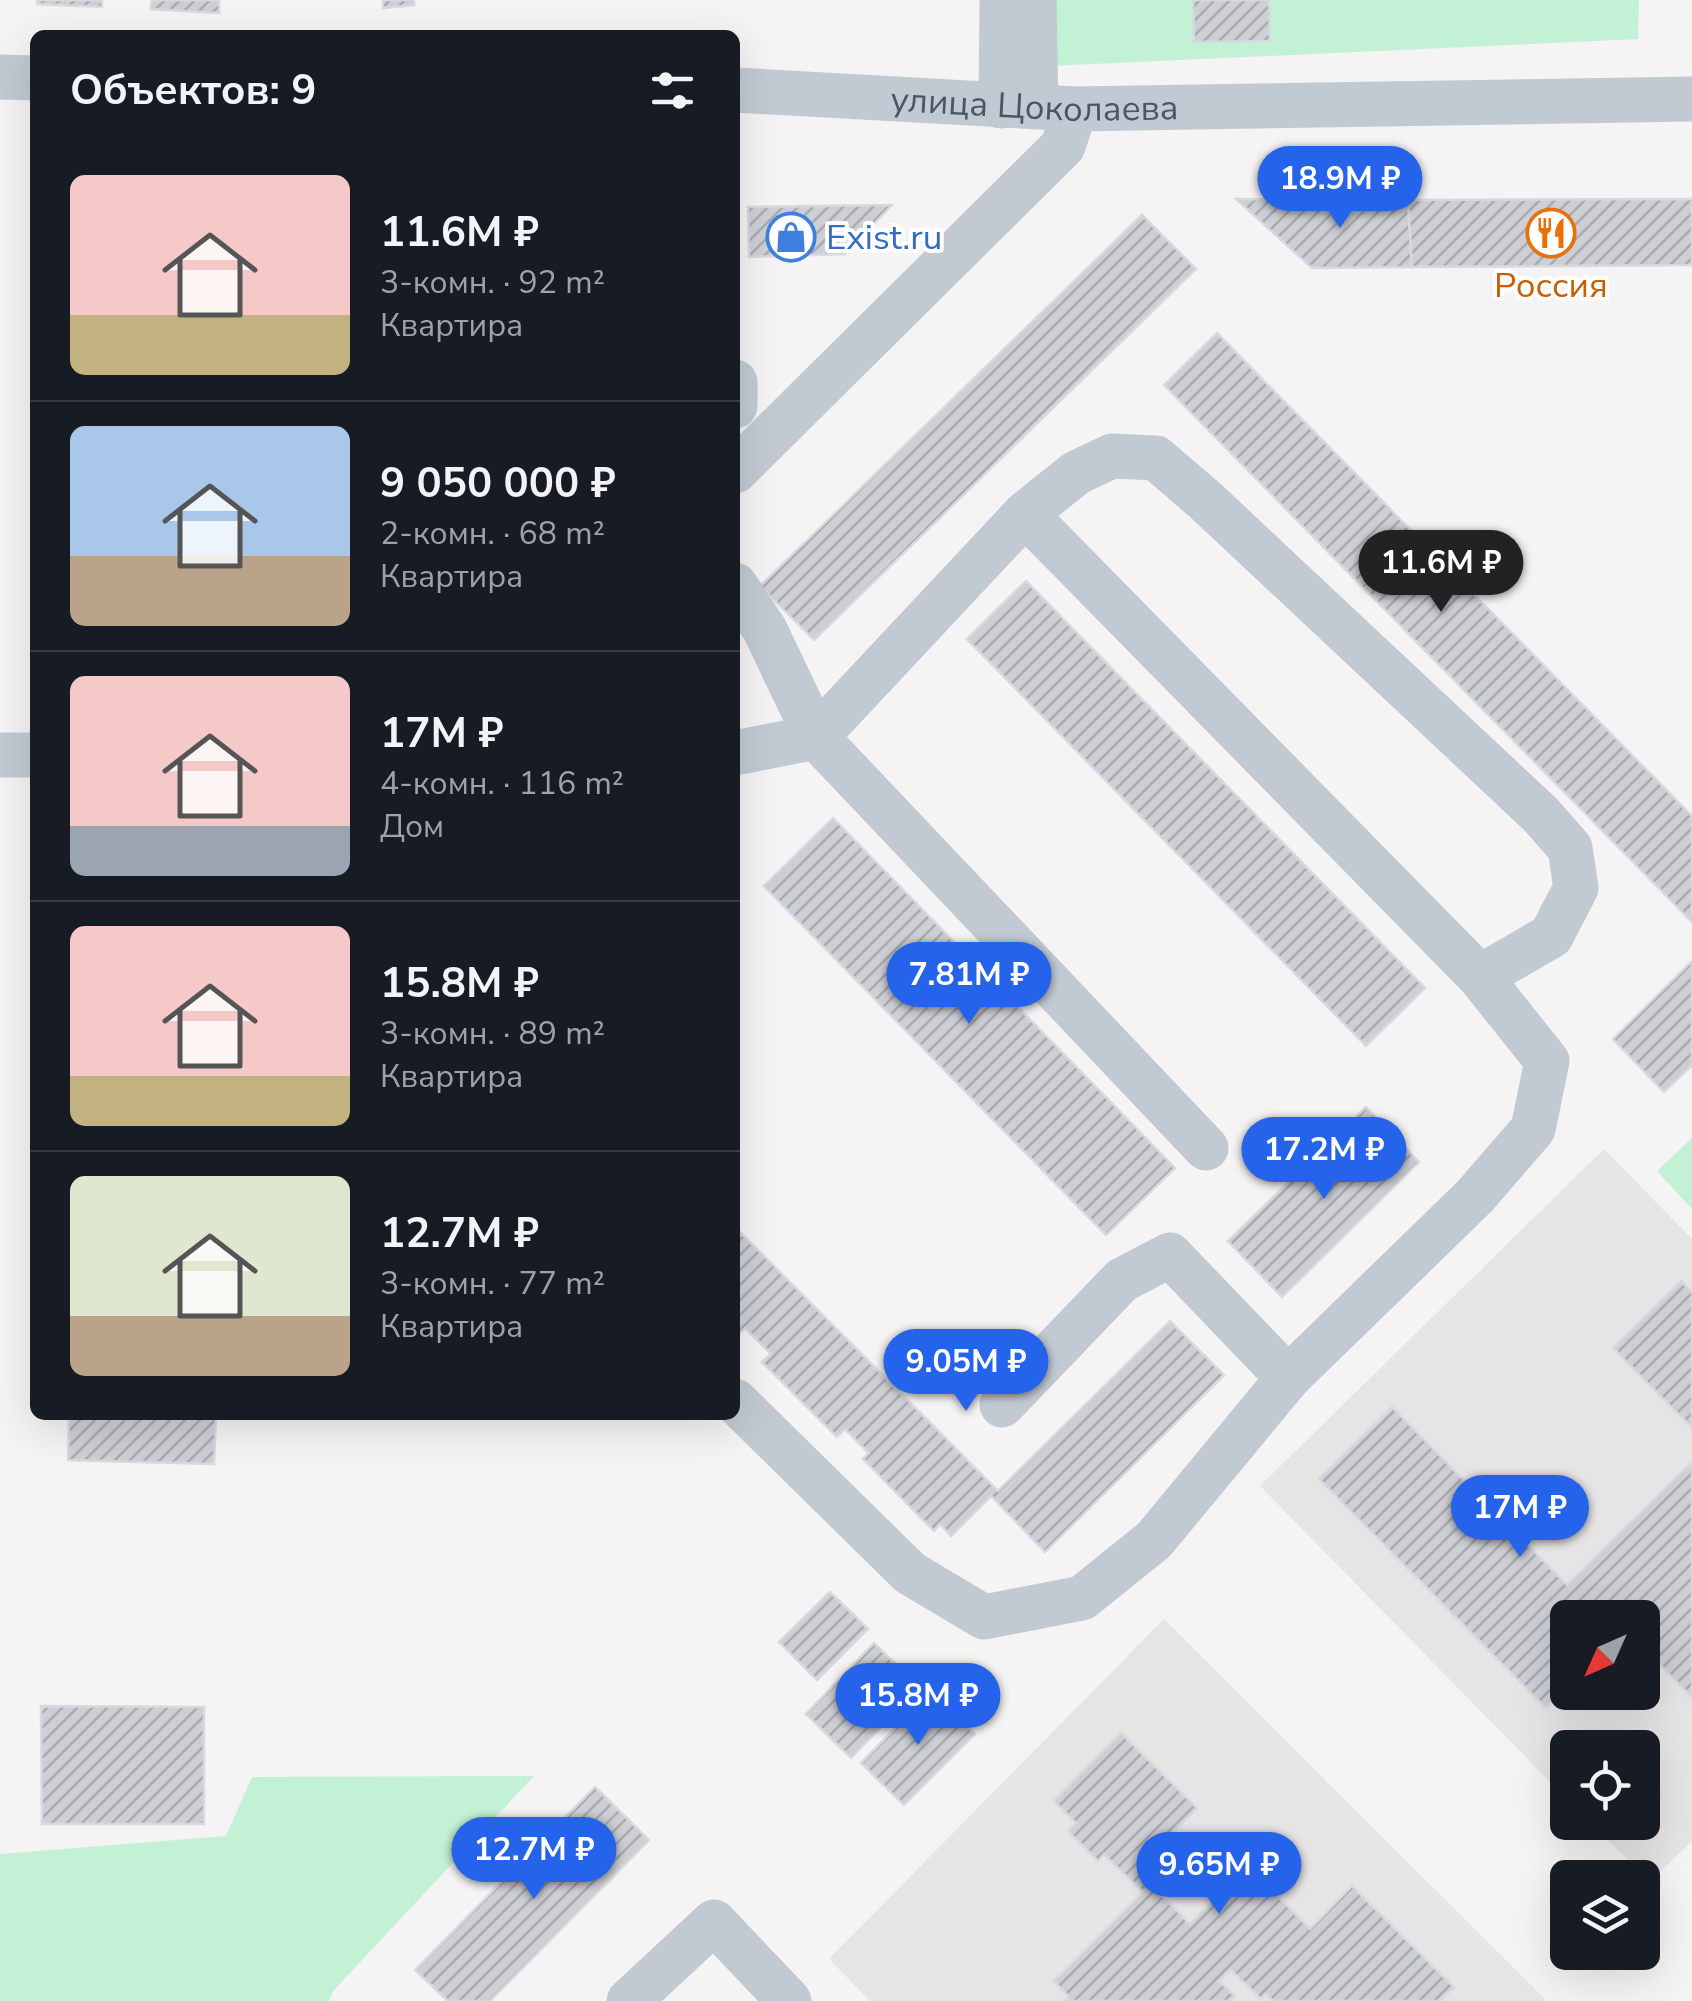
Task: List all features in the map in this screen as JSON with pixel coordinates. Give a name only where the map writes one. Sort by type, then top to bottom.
[{"type":"street","points":[[740,466],[1064,146],[1037,107],[1002,0]]},
{"type":"street","points":[[1034,0],[1037,107]]},
{"type":"street","points":[[0,77],[30,78]]},
{"type":"street","name":"улица Цоколаева","points":[[740,90],[1037,107],[1692,100]]},
{"type":"street","points":[[740,752],[816,736],[1025,514],[1076,472],[1112,456],[1156,458],[1540,814],[1570,848],[1576,888],[1551,936],[1480,977]]},
{"type":"street","points":[[740,1406],[910,1573],[984,1617],[1082,1598],[1154,1540],[1288,1378],[1475,1196],[1533,1128],[1547,1061],[1480,977],[1025,514]]},
{"type":"street","points":[[740,593],[765,630],[816,736],[1206,1148]]},
{"type":"street","points":[[0,754],[30,755]]},
{"type":"street","points":[[1002,1405],[1122,1280],[1170,1255],[1288,1378]]},
{"type":"street","points":[[629,2001],[714,1922],[788,2001]]},
{"type":"shaded area","points":[[1604,1149],[1692,1239],[1692,1841],[1660,1872],[1660,1860],[1628,1860],[1608,1840],[1660,1840],[1660,1730],[1550,1730],[1550,1782],[1260,1486]]},
{"type":"shaded area","points":[[1164,1619],[1547,2001],[870,2001],[829,1959]]},
{"type":"green space","points":[[1047,0],[1639,0],[1638,39],[1050,66]]},
{"type":"green space","points":[[1692,1138],[1692,1209],[1657,1171]]},
{"type":"green space","points":[[534,1776],[334,1990],[329,2001],[0,2001],[0,1854],[226,1836],[252,1777]]},
{"type":"building","points":[[37,0],[102,0],[102,7],[37,4]]},
{"type":"building","points":[[152,0],[219,0],[219,13],[151,9]]},
{"type":"building","points":[[383,0],[414,0],[414,5],[383,8]]},
{"type":"building","points":[[1193,0],[1269,0],[1270,41],[1194,42]]},
{"type":"building","points":[[1236,199],[1408,200],[1412,267],[1312,268]]},
{"type":"building","name":"Россия","points":[[1692,199],[1692,265],[1412,267],[1408,200]]},
{"type":"building","points":[[892,205],[845,254],[749,257],[748,207]]},
{"type":"building","points":[[1142,215],[1196,269],[814,640],[760,586]]},
{"type":"building","points":[[1217,333],[1692,816],[1692,922],[1164,385]]},
{"type":"building","points":[[1026,581],[1425,988],[1366,1046],[967,639]]},
{"type":"building","points":[[833,818],[1175,1168],[1106,1235],[764,886]]},
{"type":"building","points":[[1692,961],[1692,1065],[1664,1092],[1613,1039]]},
{"type":"building","points":[[1366,1107],[1419,1162],[1282,1297],[1228,1241]]},
{"type":"building","points":[[740,1232],[998,1491],[1170,1321],[1224,1375],[1045,1552],[991,1496],[951,1536],[940,1524],[934,1531],[863,1459],[869,1453],[845,1429],[837,1437],[762,1362],[771,1354],[745,1328],[740,1333]]},
{"type":"building","points":[[1681,1281],[1692,1292],[1692,1428],[1613,1348]]},
{"type":"building","points":[[1392,1407],[1567,1585],[1692,1462],[1692,1697],[1660,1665],[1660,1600],[1550,1600],[1550,1704],[1546,1708],[1319,1479]]},
{"type":"building","points":[[69,1420],[216,1420],[214,1464],[68,1460]]},
{"type":"building","points":[[830,1592],[868,1629],[817,1680],[779,1642]]},
{"type":"building","points":[[874,1643],[919,1687],[851,1758],[806,1714]]},
{"type":"building","points":[[932,1691],[975,1734],[904,1805],[861,1763]]},
{"type":"building","points":[[41,1706],[204,1707],[204,1824],[42,1824]]},
{"type":"building","points":[[1121,1733],[1197,1808],[1136,1870],[1190,1924],[1248,1866],[1310,1929],[1352,1886],[1454,1987],[1440,2001],[1273,2001],[1266,1994],[1261,1999],[1231,1970],[1219,1981],[1235,1996],[1230,2001],[1065,2001],[1069,1997],[1054,1981],[1143,1892],[1104,1854],[1098,1861],[1068,1831],[1076,1823],[1054,1801]]},
{"type":"building","points":[[595,1787],[649,1840],[490,2001],[448,2001],[415,1970]]},
{"type":"place","name":"Россия","points":[[1551,233]]},
{"type":"place","name":"Exist.ru","points":[[791,237]]}]
